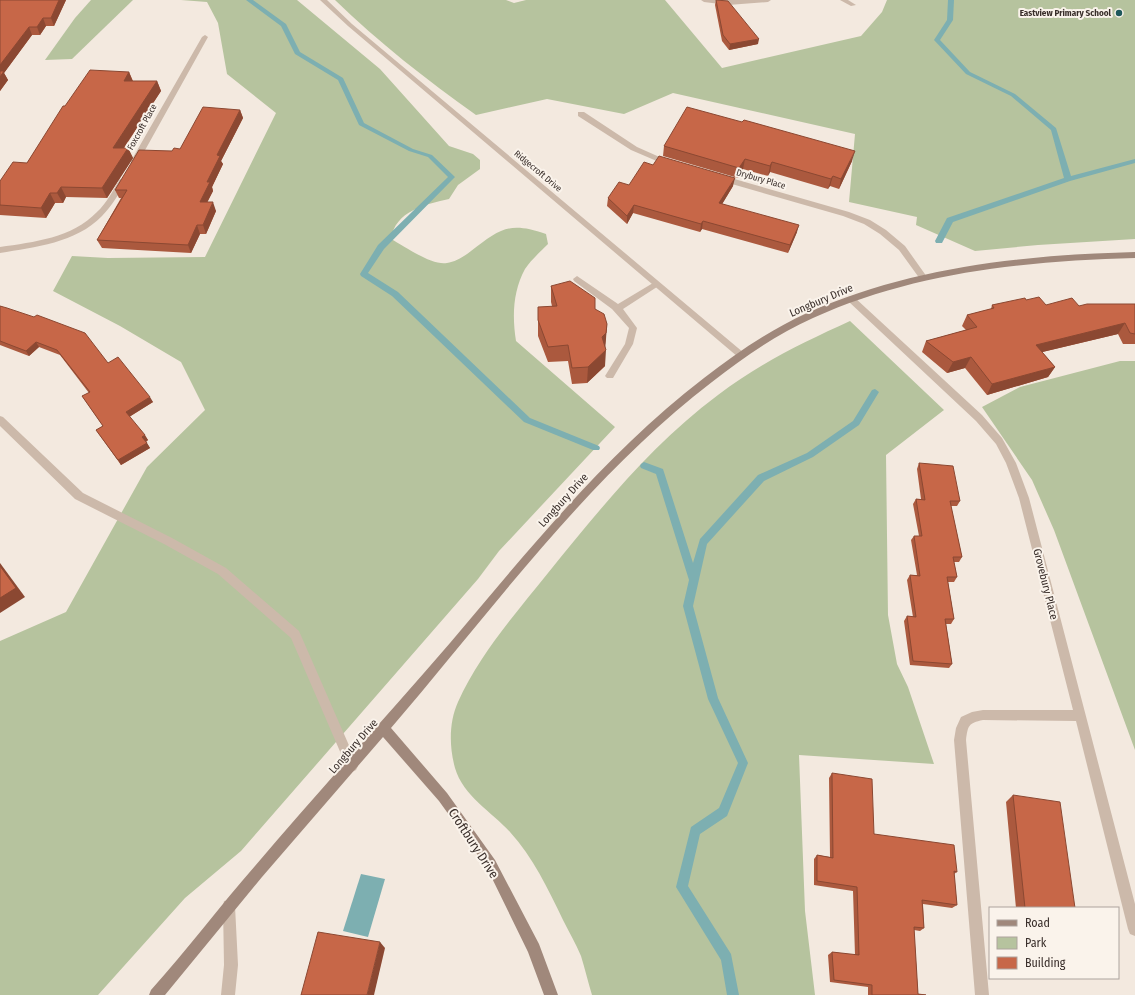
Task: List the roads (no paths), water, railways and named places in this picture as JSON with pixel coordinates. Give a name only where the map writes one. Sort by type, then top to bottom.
[{"type":"street","name":"Ridgecroft Drive","points":[[323,0],[350,25],[741,356]]},
{"type":"street","points":[[704,0],[728,3],[768,0]]},
{"type":"street","points":[[843,0],[853,5]]},
{"type":"street","name":"Foxcroft Place","points":[[0,250],[32,245],[65,235],[86,225],[100,214],[131,168],[205,37]]},
{"type":"street","points":[[581,114],[631,148],[676,165]]},
{"type":"street","name":"Drybury Place","points":[[713,176],[846,214],[867,222],[883,232],[902,248],[924,277]]},
{"type":"street","name":"Longbury Drive","points":[[156,995],[229,906],[384,729],[573,505],[628,449],[703,383],[767,338],[807,317],[851,299],[924,277],[1070,257],[1135,255]]},
{"type":"street","points":[[578,279],[616,309],[629,321],[633,328],[632,335],[610,376]]},
{"type":"street","points":[[616,309],[656,285]]},
{"type":"street","name":"Grovebury Place","points":[[851,299],[979,418],[999,441],[1011,463],[1024,498],[1135,929]]},
{"type":"street","points":[[0,420],[79,496],[155,534],[222,571],[295,635],[352,766]]},
{"type":"street","points":[[982,995],[960,740],[962,724],[970,716],[983,714],[1081,716]]},
{"type":"street","name":"Croftbury Drive","points":[[384,729],[444,797],[491,864],[534,949],[551,995]]},
{"type":"street","points":[[228,995],[231,965],[229,906]]},
{"type":"water","points":[[361,874],[385,879],[368,937],[343,931]]},
{"type":"waterway","points":[[249,0],[284,25],[297,53],[341,79],[361,124],[411,150],[430,156],[452,177],[381,247],[364,274],[395,294],[527,420],[596,448]]},
{"type":"waterway","points":[[951,0],[950,20],[937,40],[968,73],[1013,95],[1054,129],[1068,179]]},
{"type":"waterway","points":[[1068,179],[1135,161]]},
{"type":"waterway","points":[[939,241],[950,220],[1068,179]]},
{"type":"waterway","points":[[733,995],[727,958],[682,887],[695,831],[723,812],[743,763],[713,699],[688,606],[703,542],[761,478],[810,455],[856,423],[875,392]]},
{"type":"waterway","points":[[644,466],[660,472],[694,580]]},
{"type":"place","name":"Eastview Primary School","points":[[1119,13]]}]
